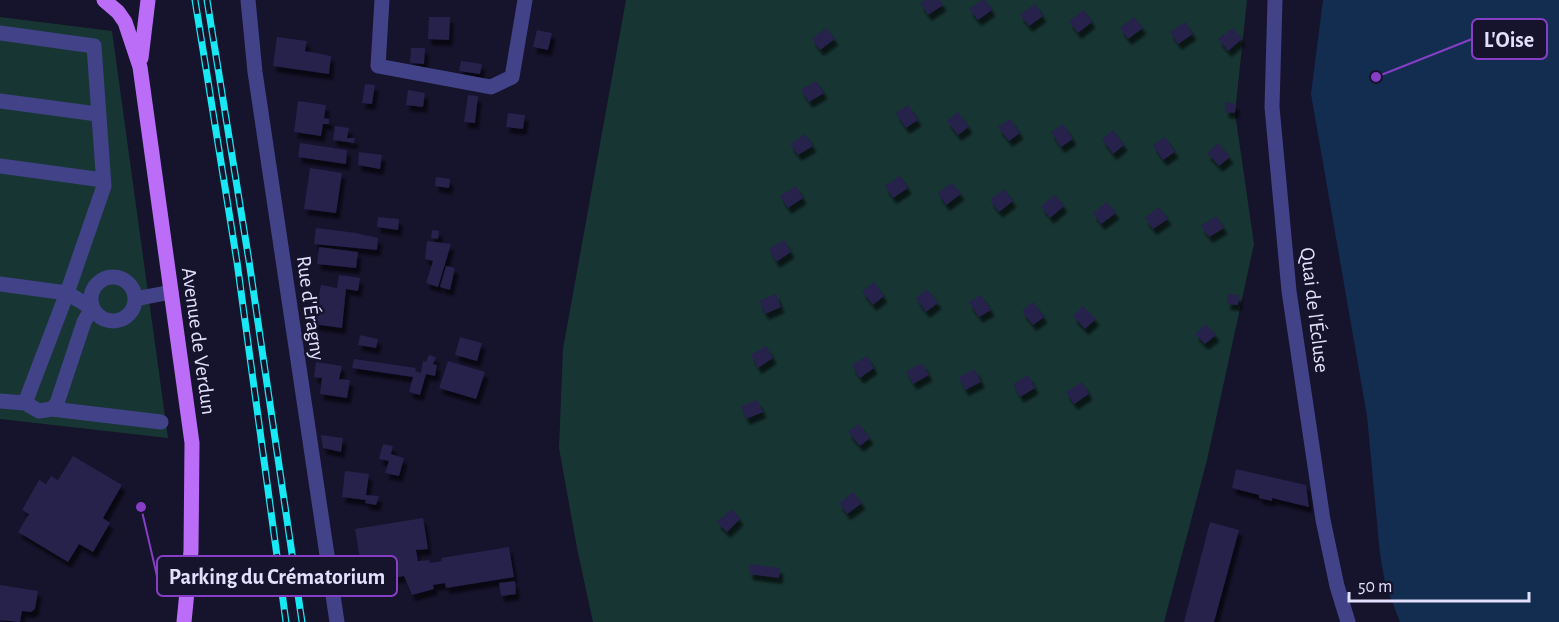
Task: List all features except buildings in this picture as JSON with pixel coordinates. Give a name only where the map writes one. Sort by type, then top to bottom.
[{"type":"main road","name":"Avenue de Verdun","points":[[104,0],[118,12],[125,22],[140,67],[192,443],[191,550],[184,622]]},
{"type":"main road","points":[[112,0],[123,0]]},
{"type":"main road","name":"Avenue de Verdun","points":[[140,67],[148,0]]},
{"type":"street","name":"Rue d'Éragny","points":[[248,0],[255,72],[337,622]]},
{"type":"street","points":[[382,0],[378,66],[491,87],[512,77],[525,0]]},
{"type":"street","name":"Quai de l'Écluse","points":[[1275,0],[1272,107],[1289,291],[1323,520],[1337,586],[1348,622]]},
{"type":"street","points":[[0,33],[94,46],[104,186],[25,403]]},
{"type":"street","points":[[0,101],[98,114]]},
{"type":"street","points":[[0,166],[103,180]]},
{"type":"street","points":[[0,284],[67,292],[92,308],[104,320],[122,320],[135,308],[135,290],[123,278],[105,277],[92,290],[92,308],[84,322],[57,403],[52,409]]},
{"type":"street","points":[[135,299],[171,292]]},
{"type":"street","points":[[0,401],[25,403],[39,411],[52,409],[161,422]]},
{"type":"green space","points":[[626,0],[1247,0],[1235,113],[1254,244],[1207,460],[1164,622],[593,622],[559,448],[563,349]]},
{"type":"green space","points":[[0,17],[112,31],[168,438],[0,419]]},
{"type":"water","points":[[1323,0],[1559,0],[1559,622],[1400,622],[1385,583],[1380,554],[1367,416],[1311,94]]},
{"type":"railway","points":[[195,0],[237,262],[286,622]]},
{"type":"railway","points":[[207,0],[249,261],[302,622]]},
{"type":"place","name":"L'Oise","points":[[1376,77]]},
{"type":"place","name":"Parking du Crématorium","points":[[141,507]]}]
